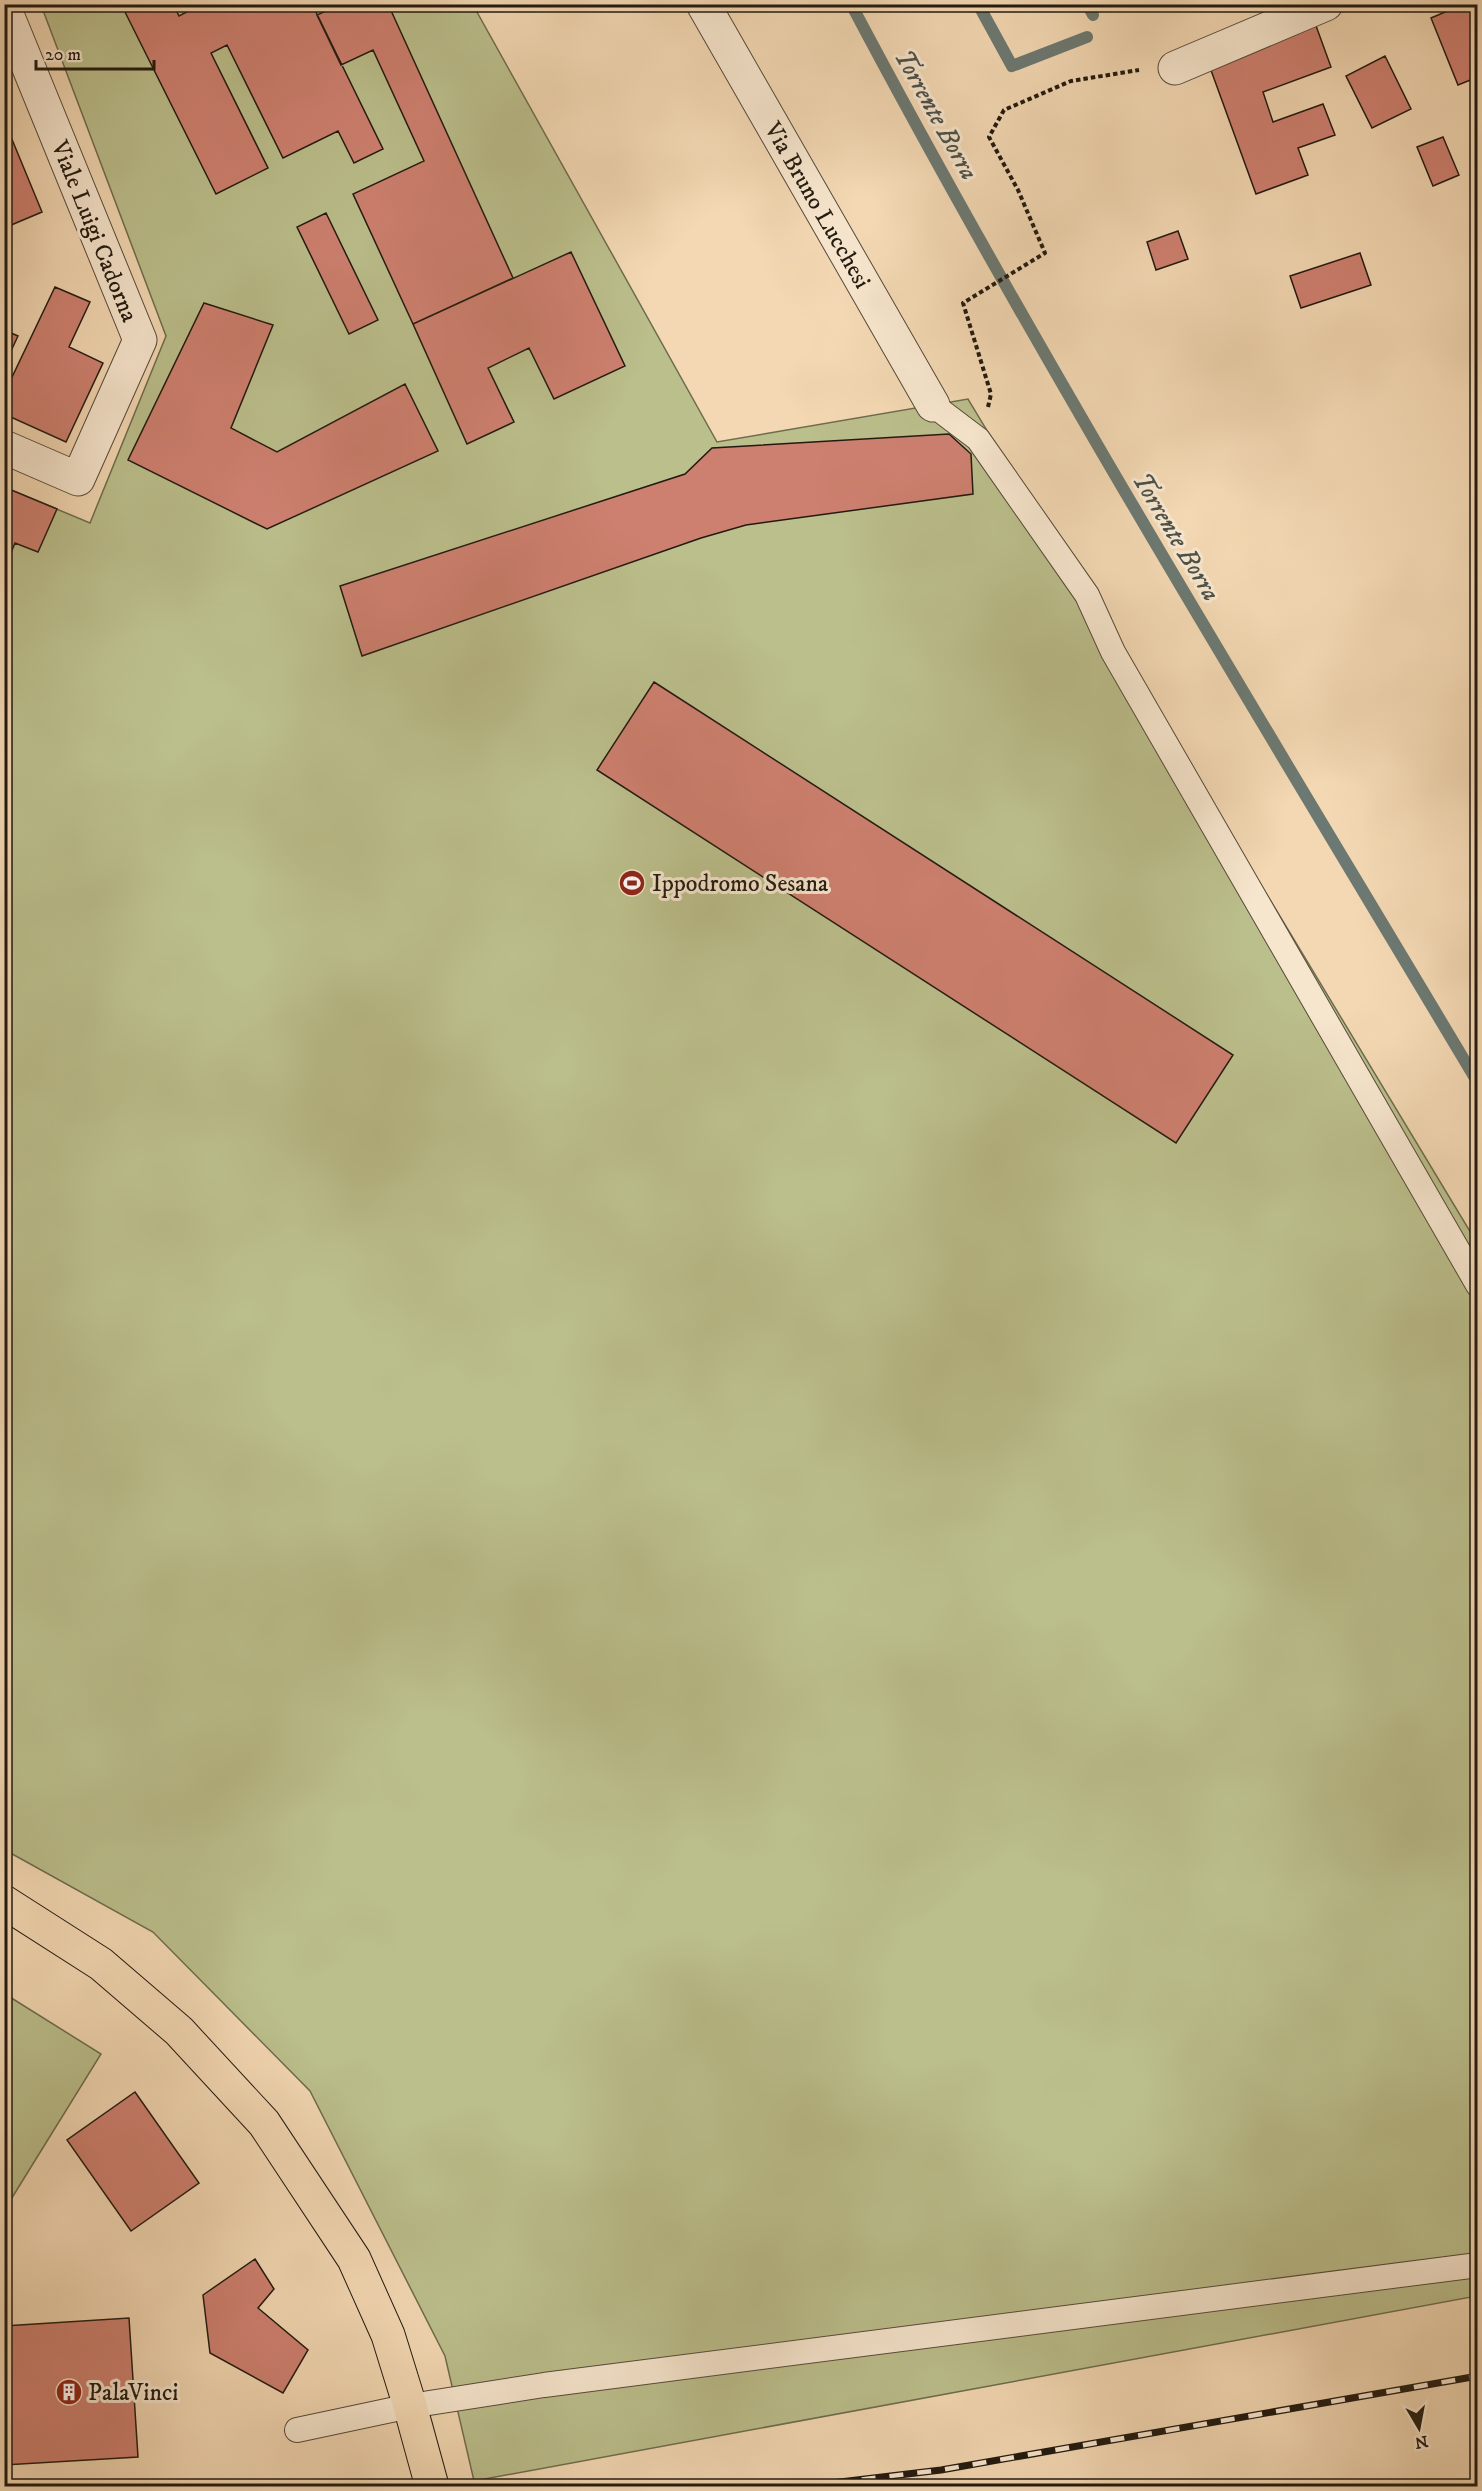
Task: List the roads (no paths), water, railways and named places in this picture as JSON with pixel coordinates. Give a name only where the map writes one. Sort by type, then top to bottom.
[{"type":"main road","points":[[4,1902],[101,1964],[127,1986],[179,2031],[264,2123],[354,2259],[388,2336],[432,2487]]},
{"type":"street","name":"Via Bruno Lucchesi","points":[[704,4],[933,405]]},
{"type":"street","points":[[1175,68],[1326,4]]},
{"type":"street","name":"Viale Luigi Cadorna","points":[[4,7],[140,340],[78,479],[4,447]]},
{"type":"lane","points":[[933,405],[978,439],[1087,595],[1113,652],[1478,1285]]},
{"type":"lane","points":[[297,2430],[410,2406],[556,2384],[1478,2265]]},
{"type":"waterway","name":"Torrente Borra","points":[[851,4],[1001,278],[1079,413],[1237,682],[1478,1083]]},
{"type":"waterway","points":[[978,4],[1012,66],[1087,37]]},
{"type":"waterway","points":[[1087,4],[1093,15]]},
{"type":"railway","points":[[806,2486],[941,2470],[1478,2376]]},
{"type":"place","name":"Ippodromo Sesana","points":[[632,883]]},
{"type":"place","name":"PalaVinci","points":[[69,2392]]}]
